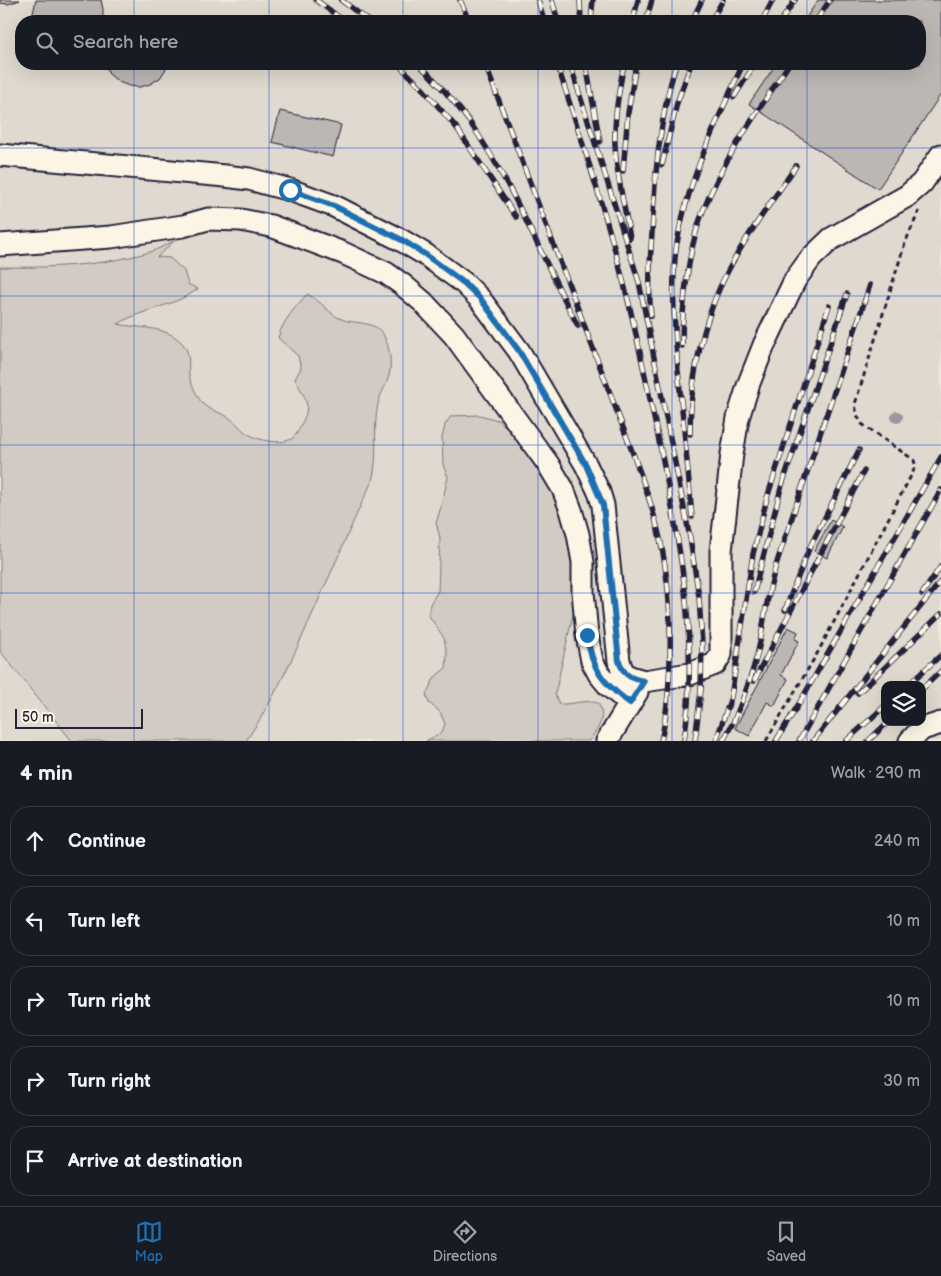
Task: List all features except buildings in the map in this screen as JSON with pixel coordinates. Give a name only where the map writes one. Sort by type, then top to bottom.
[{"type":"street","points":[[0,154],[225,176],[249,179],[290,190],[334,206],[402,240],[464,283],[480,298],[519,351],[593,477],[603,505],[619,661],[622,670],[627,676],[644,681],[690,674],[714,664],[721,654],[721,551],[738,418],[749,382],[764,345],[795,280],[811,258],[831,239],[907,196],[922,183],[941,155]]},
{"type":"street","points":[[0,245],[120,236],[183,226],[208,219],[241,220],[271,226],[343,253],[386,274],[403,285],[423,302],[454,335],[548,464],[563,489],[578,534],[583,562],[583,591],[587,635],[592,661],[599,674],[609,686],[630,703]]},
{"type":"street","points":[[607,741],[644,681]]},
{"type":"street","points":[[910,741],[922,730],[941,723]]},
{"type":"path","points":[[766,741],[818,652],[913,472],[914,460],[862,424],[857,415],[855,404],[908,234],[923,206]]},
{"type":"shaded area","points":[[0,0],[941,0],[941,741],[0,741]]},
{"type":"shaded area","points":[[174,241],[157,257],[170,258],[184,271],[188,284],[198,289],[179,300],[138,314],[118,324],[160,330],[175,337],[187,350],[189,375],[201,402],[208,408],[230,419],[250,435],[275,442],[288,440],[296,434],[306,415],[307,404],[295,379],[301,368],[298,356],[278,338],[286,320],[307,294],[339,318],[372,325],[381,331],[388,345],[390,366],[389,376],[379,400],[377,412],[374,472],[372,481],[294,655],[272,699],[246,741],[72,741],[0,651],[0,267],[55,266],[110,261],[149,252]]},
{"type":"shaded area","points":[[480,415],[498,420],[510,430],[554,495],[570,536],[574,610],[555,694],[559,704],[598,703],[602,713],[600,723],[589,741],[426,741],[442,732],[445,724],[440,712],[429,703],[426,694],[435,677],[446,668],[447,654],[444,638],[429,616],[430,604],[438,591],[440,538],[436,523],[448,477],[443,465],[442,438],[445,425],[451,416]]},
{"type":"railway","points":[[316,0],[336,15]]},
{"type":"railway","points":[[341,0],[361,15]]},
{"type":"railway","points":[[460,0],[466,15]]},
{"type":"railway","points":[[538,0],[542,15]]},
{"type":"railway","points":[[552,0],[556,15]]},
{"type":"railway","points":[[580,0],[581,15]]},
{"type":"railway","points":[[592,15],[593,0]]},
{"type":"railway","points":[[634,15],[638,0]]},
{"type":"railway","points":[[648,15],[652,0]]},
{"type":"railway","points":[[695,15],[702,0]]},
{"type":"railway","points":[[714,15],[723,0]]},
{"type":"railway","points":[[765,15],[773,0]]},
{"type":"railway","points":[[785,15],[795,0]]},
{"type":"railway","points":[[820,15],[830,0]]},
{"type":"railway","points":[[404,70],[456,127],[516,217]]},
{"type":"railway","points":[[425,70],[469,121],[500,170],[578,326]]},
{"type":"railway","points":[[487,70],[635,459],[657,525],[668,586],[670,630],[669,677],[661,741]]},
{"type":"railway","points":[[559,70],[598,192],[626,291],[674,519],[685,593],[688,630],[688,704],[684,741]]},
{"type":"railway","points":[[572,70],[639,282],[690,538],[699,597],[702,644],[701,690],[695,741]]},
{"type":"railway","points":[[587,70],[600,142]]},
{"type":"railway","points":[[623,70],[616,114],[615,144],[619,179],[630,238]]},
{"type":"railway","points":[[623,171],[628,113],[635,70]]},
{"type":"railway","points":[[651,316],[650,274],[656,168],[662,127],[674,70]]},
{"type":"railway","points":[[662,165],[677,103],[689,70]]},
{"type":"railway","points":[[692,517],[675,325],[674,279],[676,249],[694,177],[740,70]]},
{"type":"railway","points":[[734,97],[751,70]]},
{"type":"railway","points":[[682,346],[687,277],[693,243],[703,211],[711,191],[731,154],[785,70]]},
{"type":"railway","points":[[690,434],[696,365],[704,331],[715,299],[741,247],[796,166]]},
{"type":"railway","points":[[733,723],[755,663],[778,559],[870,285]]},
{"type":"railway","points":[[754,592],[781,488],[847,294]]},
{"type":"railway","points":[[716,741],[731,697],[753,554],[767,498],[829,306]]},
{"type":"railway","points":[[785,610],[809,549],[859,450]]},
{"type":"railway","points":[[776,741],[941,457]]},
{"type":"railway","points":[[754,681],[864,471]]},
{"type":"railway","points":[[799,741],[941,490]]},
{"type":"railway","points":[[922,594],[941,566]]},
{"type":"railway","points":[[813,741],[941,581]]},
{"type":"railway","points":[[858,693],[941,614]]},
{"type":"railway","points":[[912,681],[941,655]]},
{"type":"railway","points":[[926,685],[941,671]]},
{"type":"railway","points":[[846,741],[881,710]]},
{"type":"railway","points":[[723,741],[735,719]]},
{"type":"railway","points":[[868,741],[884,726]]},
{"type":"route","points":[[290,190],[334,206],[402,240],[426,255],[464,283],[480,298],[519,351],[593,477],[599,492],[603,505],[619,661],[622,670],[627,676],[644,681],[630,703],[609,686],[599,674],[592,661],[587,635]]}]
